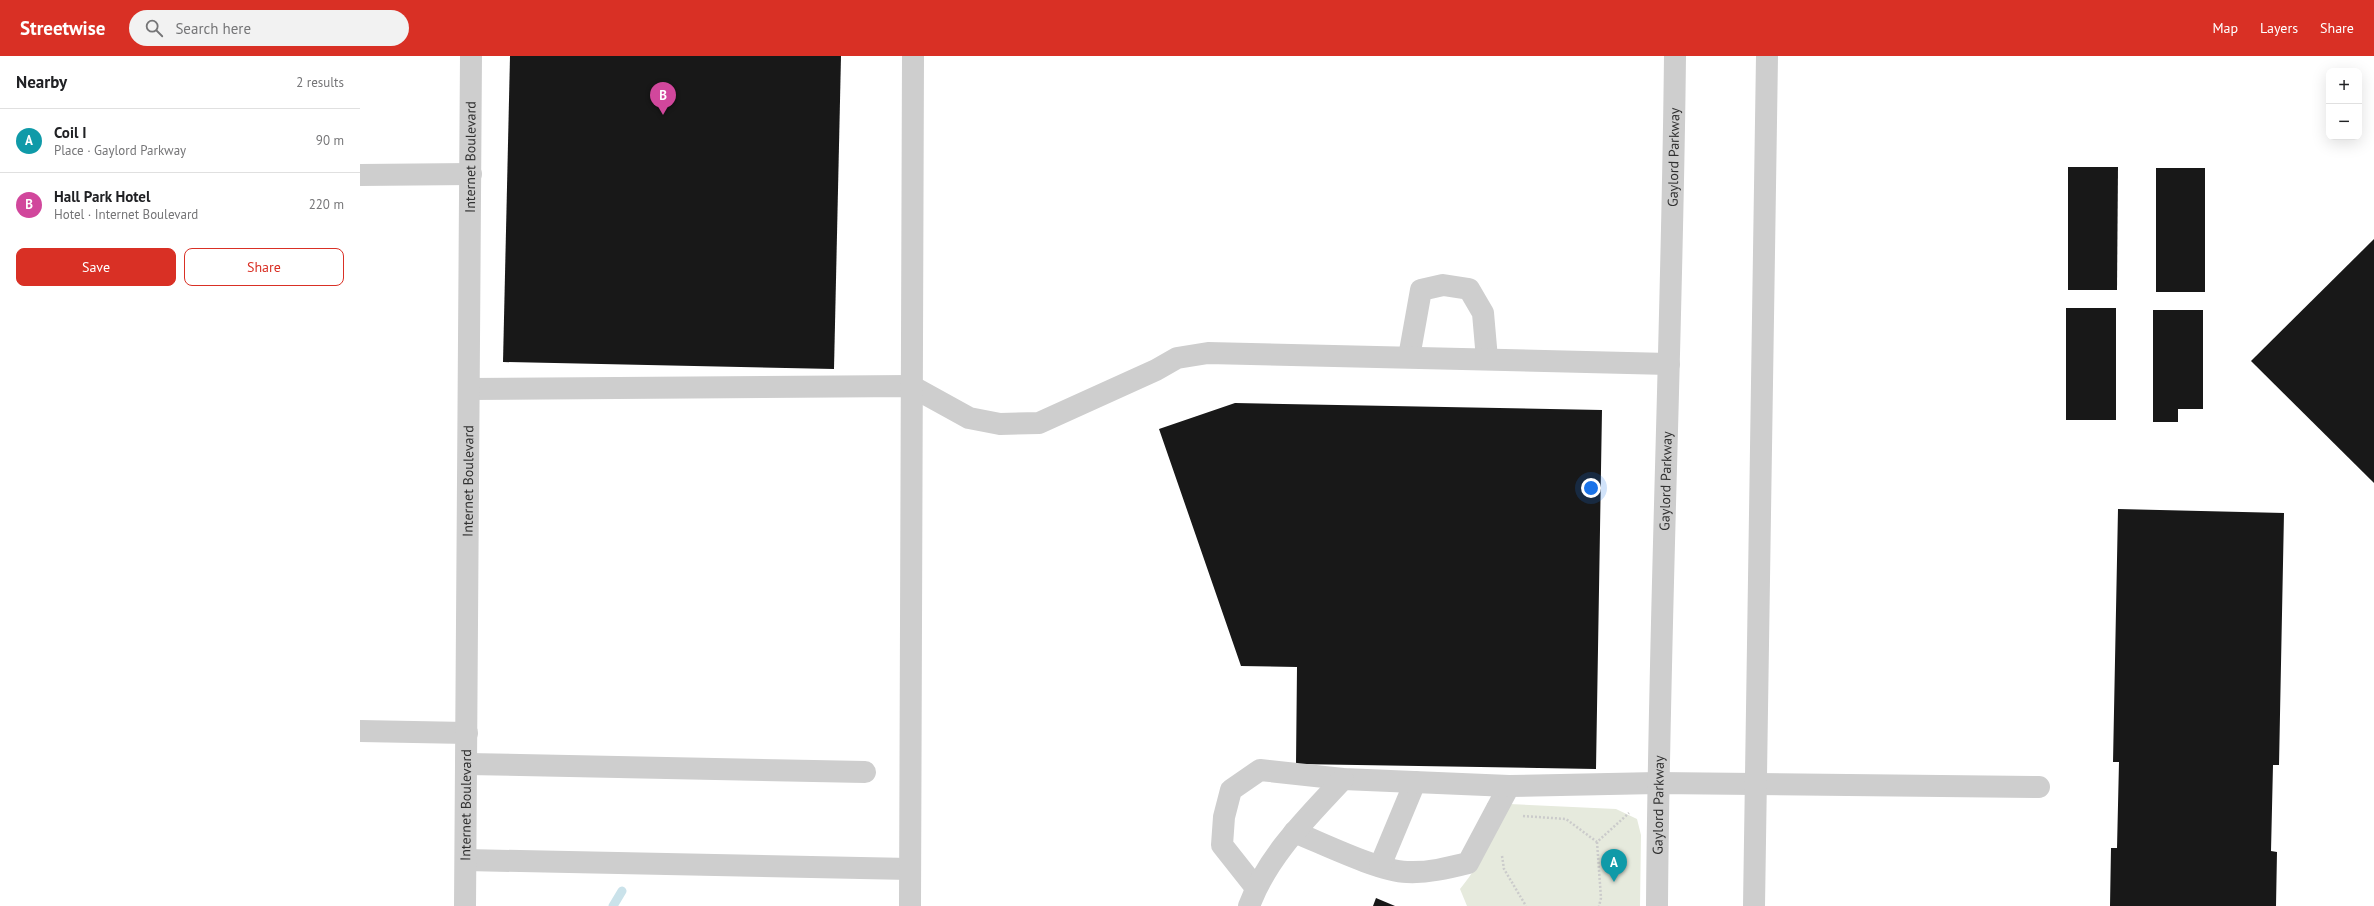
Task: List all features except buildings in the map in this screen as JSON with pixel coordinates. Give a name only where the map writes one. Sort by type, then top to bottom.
[{"type":"street","name":"Internet Boulevard","points":[[465,906],[471,56]]},
{"type":"street","points":[[910,906],[911,386],[914,56]]},
{"type":"street","name":"Gaylord Parkway","points":[[1656,906],[1675,56]]},
{"type":"street","points":[[1754,906],[1767,56]]},
{"type":"street","points":[[360,175],[471,174]]},
{"type":"street","points":[[1409,357],[1421,290],[1443,285],[1469,289],[1483,313],[1487,359]]},
{"type":"street","points":[[469,389],[911,386],[969,418],[1000,424],[1039,423],[1156,370],[1177,358],[1208,353],[1669,364]]},
{"type":"street","points":[[360,731],[467,733]]},
{"type":"street","points":[[467,764],[865,772]]},
{"type":"street","points":[[1252,897],[1222,845],[1224,817],[1232,790],[1260,770],[1344,779],[1509,786],[1658,783],[2039,787]]},
{"type":"street","points":[[1252,897],[1265,870],[1294,832],[1344,779]]},
{"type":"street","points":[[1380,866],[1415,782]]},
{"type":"street","points":[[1294,832],[1380,866],[1406,872],[1439,870],[1468,863],[1509,786]]},
{"type":"street","points":[[466,860],[910,869]]},
{"type":"path","points":[[1597,842],[1629,813]]},
{"type":"path","points":[[1522,816],[1566,819],[1597,842],[1601,898],[1599,906]]},
{"type":"path","points":[[1500,849],[1504,869],[1526,906]]},
{"type":"shaded area","points":[[1487,803],[1616,809],[1637,819],[1641,835],[1640,906],[1467,906],[1460,889],[1475,868],[1482,849],[1486,829]]},
{"type":"waterway","points":[[613,906],[622,891]]},
{"type":"place","name":"Hall Park Hotel","points":[[663,115]]},
{"type":"place","name":"Coil I","points":[[1614,882]]}]
